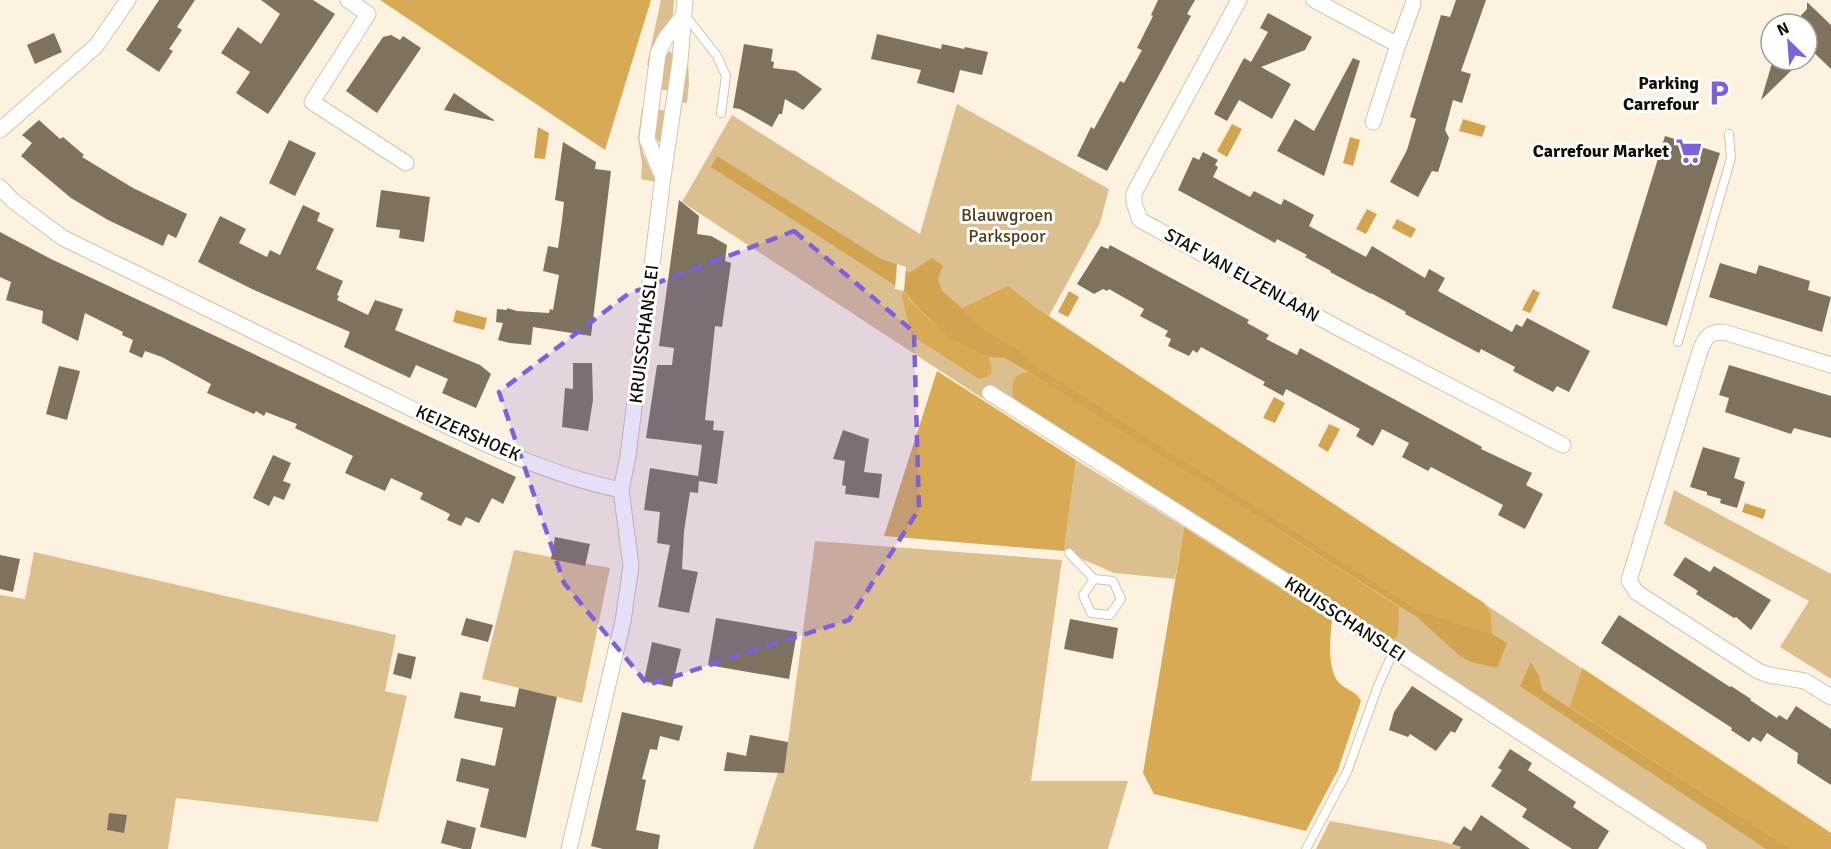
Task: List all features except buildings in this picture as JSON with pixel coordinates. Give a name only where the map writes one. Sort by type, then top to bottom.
[{"type":"street","points":[[0,130],[96,46],[128,0]]},
{"type":"street","points":[[348,0],[368,14],[312,102],[406,163]]},
{"type":"street","name":"STAF VAN ELZENLAAN","points":[[1239,0],[1134,193],[1134,203],[1140,220],[1342,330],[1563,446]]},
{"type":"street","points":[[1314,0],[1398,45]]},
{"type":"street","points":[[1373,122],[1413,4]]},
{"type":"street","points":[[663,177],[647,139],[658,54],[685,7]]},
{"type":"street","name":"KRUISSCHANSLEI","points":[[621,490],[678,79],[685,7]]},
{"type":"street","name":"KEIZERSHOEK","points":[[0,187],[12,200],[63,238],[421,413],[573,479],[621,490]]},
{"type":"street","points":[[1831,365],[1724,332],[1713,332],[1708,335],[1701,348],[1630,576],[1632,588],[1758,671],[1805,681],[1831,697]]},
{"type":"street","name":"KRUISSCHANSLEI","points":[[990,393],[1394,650],[1699,849]]},
{"type":"street","points":[[569,849],[623,621],[631,566],[621,490]]},
{"type":"lane","points":[[685,7],[717,56],[726,76],[721,113]]},
{"type":"lane","points":[[1678,342],[1731,158],[1729,134]]},
{"type":"lane","points":[[1069,553],[1094,579],[1113,581],[1121,599],[1110,615],[1091,613],[1083,595],[1094,579]]},
{"type":"lane","points":[[1306,849],[1347,772],[1378,686],[1394,650]]},
{"type":"highlighted area","points":[[794,231],[914,332],[919,509],[849,620],[648,685],[564,583],[499,392],[628,294]]},
{"type":"green space","points":[[661,0],[674,0],[673,15],[651,66],[647,65]]},
{"type":"green space","points":[[667,52],[673,55],[670,91],[659,89],[663,55]]},
{"type":"green space","points":[[684,59],[688,60],[687,103],[678,102]]},
{"type":"green space","name":"Blauwgroen Parkspoor","points":[[957,104],[1109,189],[1100,223],[1049,316],[1831,833],[1831,849],[1700,849],[990,393],[982,398],[682,202],[732,115],[920,234]]},
{"type":"green space","points":[[642,108],[645,108],[641,137],[642,151],[656,182],[641,179],[642,163],[638,138]]},
{"type":"green space","points":[[656,109],[667,111],[662,140],[659,142],[653,136]]},
{"type":"green space","points":[[1076,460],[1184,527],[1175,579],[1114,573],[1064,551]]},
{"type":"green space","points":[[1674,490],[1831,574],[1831,679],[1780,647],[1809,601],[1664,524]]},
{"type":"green space","points":[[815,541],[1062,560],[1031,781],[1128,781],[1108,849],[753,849],[788,742]]},
{"type":"green space","points":[[514,550],[610,568],[582,703],[482,679]]},
{"type":"green space","points":[[34,552],[396,635],[385,691],[407,696],[378,822],[176,798],[168,849],[0,849],[0,595],[25,599]]},
{"type":"green space","points":[[1330,821],[1441,841],[1467,849],[1316,849]]},
{"type":"shaded area","points":[[380,0],[651,0],[605,150]]},
{"type":"shaded area","points":[[1463,119],[1486,126],[1482,137],[1459,131]]},
{"type":"shaded area","points":[[1232,124],[1242,129],[1227,157],[1217,151]]},
{"type":"shaded area","points":[[538,127],[549,133],[545,159],[534,158]]},
{"type":"shaded area","points":[[1350,137],[1360,140],[1353,166],[1343,163]]},
{"type":"shaded area","points":[[717,156],[881,259],[899,265],[909,273],[932,258],[943,266],[938,279],[942,291],[980,327],[1022,352],[1030,362],[1419,611],[1492,634],[1507,643],[1497,668],[1471,662],[1460,656],[1417,617],[1029,372],[1005,358],[988,357],[952,339],[920,310],[904,291],[711,167]]},
{"type":"shaded area","points":[[1367,209],[1377,214],[1366,234],[1356,229]]},
{"type":"shaded area","points":[[1397,219],[1416,229],[1411,238],[1392,228]]},
{"type":"shaded area","points":[[1008,286],[1039,310],[1484,603],[1491,614],[1492,634],[1419,611],[1030,362],[1022,352],[980,327],[962,308]]},
{"type":"shaded area","points":[[1533,289],[1540,293],[1530,313],[1522,310]]},
{"type":"shaded area","points":[[1069,291],[1079,297],[1068,317],[1058,312]]},
{"type":"shaded area","points":[[904,292],[930,320],[988,357],[992,367],[991,374],[979,379],[914,337],[908,323],[902,295]]},
{"type":"shaded area","points":[[456,310],[487,318],[484,330],[453,322]]},
{"type":"shaded area","points":[[937,371],[1076,460],[1064,551],[884,536]]},
{"type":"shaded area","points":[[1028,372],[1399,607],[1398,635],[1394,639],[1384,641],[1022,408],[1012,389],[1016,376]]},
{"type":"shaded area","points":[[1274,397],[1285,403],[1275,423],[1263,418]]},
{"type":"shaded area","points":[[1329,424],[1340,429],[1328,452],[1318,446]]},
{"type":"shaded area","points":[[1745,503],[1766,510],[1763,519],[1742,512]]},
{"type":"shaded area","points":[[1184,527],[1332,621],[1330,653],[1335,677],[1361,701],[1338,770],[1306,831],[1154,794],[1143,773]]},
{"type":"shaded area","points":[[1531,662],[1539,676],[1542,690],[1791,849],[1766,849],[1520,686]]},
{"type":"shaded area","points":[[1582,668],[1831,833],[1831,849],[1791,849],[1570,707]]},
{"type":"pier","points":[[897,264],[906,267],[904,291],[895,289]]},
{"type":"place","name":"Parking Carrefour","points":[[1719,93]]},
{"type":"place","name":"Carrefour Market","points":[[1689,151]]}]
